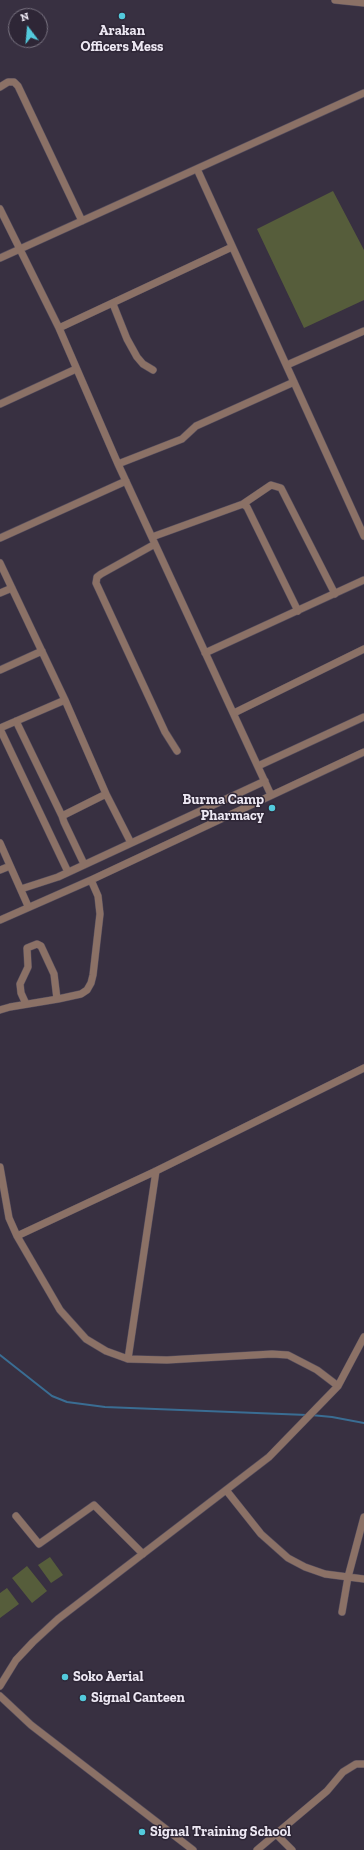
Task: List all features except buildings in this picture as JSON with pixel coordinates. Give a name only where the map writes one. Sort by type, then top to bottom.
[{"type":"street","points":[[335,0],[364,3]]},
{"type":"street","points":[[0,87],[8,82],[14,82],[18,86],[82,221]]},
{"type":"street","points":[[0,258],[364,93]]},
{"type":"street","points":[[197,169],[364,536]]},
{"type":"street","points":[[0,209],[58,328],[153,541],[272,795]]},
{"type":"street","points":[[58,328],[113,304],[232,247]]},
{"type":"street","points":[[113,304],[127,339],[137,357],[143,364],[153,370]]},
{"type":"street","points":[[287,366],[364,331]]},
{"type":"street","points":[[0,404],[76,369]]},
{"type":"street","points":[[118,464],[182,439],[196,426],[294,382]]},
{"type":"street","points":[[0,538],[126,481]]},
{"type":"street","points":[[177,751],[160,722],[96,583],[97,577],[153,541],[242,504],[271,486],[281,488],[335,594]]},
{"type":"street","points":[[242,504],[247,506],[298,611]]},
{"type":"street","points":[[0,563],[65,700],[106,794],[131,843]]},
{"type":"street","points":[[205,653],[364,580]]},
{"type":"street","points":[[0,593],[12,588]]},
{"type":"street","points":[[234,712],[364,649]]},
{"type":"street","points":[[0,670],[42,651]]},
{"type":"street","points":[[65,700],[0,729],[68,872]]},
{"type":"street","points":[[258,766],[364,717]]},
{"type":"street","points":[[16,721],[84,864]]},
{"type":"street","points":[[0,920],[28,906],[91,880],[364,752]]},
{"type":"street","points":[[21,890],[68,872],[265,781]]},
{"type":"street","points":[[62,816],[106,794]]},
{"type":"street","points":[[0,843],[28,906]]},
{"type":"street","points":[[0,870],[10,866]]},
{"type":"street","points":[[0,1010],[81,994],[87,990],[91,984],[100,904],[91,880]]},
{"type":"street","points":[[26,1004],[21,993],[20,984],[28,967],[28,948],[37,944],[41,946],[54,974],[57,999]]},
{"type":"street","points":[[17,1236],[364,1068]]},
{"type":"street","points":[[0,1167],[10,1218],[17,1236],[50,1295],[73,1326],[86,1339],[106,1351],[128,1359],[167,1360],[272,1354],[288,1355],[317,1370],[338,1386]]},
{"type":"street","points":[[128,1359],[156,1170]]},
{"type":"street","points":[[0,1686],[16,1660],[58,1619],[269,1457],[338,1386],[364,1337]]},
{"type":"street","points":[[226,1490],[261,1534],[288,1558],[305,1567],[325,1574],[364,1579]]},
{"type":"street","points":[[16,1516],[39,1544],[94,1506],[143,1554]]},
{"type":"street","points":[[342,1612],[348,1576],[364,1517]]},
{"type":"street","points":[[0,1696],[31,1725],[193,1850]]},
{"type":"street","points":[[257,1850],[328,1791],[343,1772],[356,1764],[364,1764]]},
{"type":"street","points":[[276,1834],[292,1850]]},
{"type":"green space","points":[[333,191],[364,250],[364,300],[304,328],[257,229]]},
{"type":"green space","points":[[50,1557],[63,1575],[51,1583],[38,1565]]},
{"type":"green space","points":[[27,1566],[47,1591],[32,1603],[12,1578]]},
{"type":"green space","points":[[7,1588],[19,1604],[0,1618],[0,1593]]},
{"type":"waterway","points":[[0,1355],[52,1396],[67,1402],[105,1407],[307,1415]]},
{"type":"waterway","points":[[311,1415],[364,1423]]},
{"type":"place","name":"Arakan Officers Mess","points":[[122,16]]},
{"type":"place","name":"Burma Camp Pharmacy","points":[[272,808]]},
{"type":"place","name":"Soko Aerial","points":[[65,1677]]},
{"type":"place","name":"Signal Canteen","points":[[83,1698]]},
{"type":"place","name":"Signal Training School","points":[[142,1832]]}]
